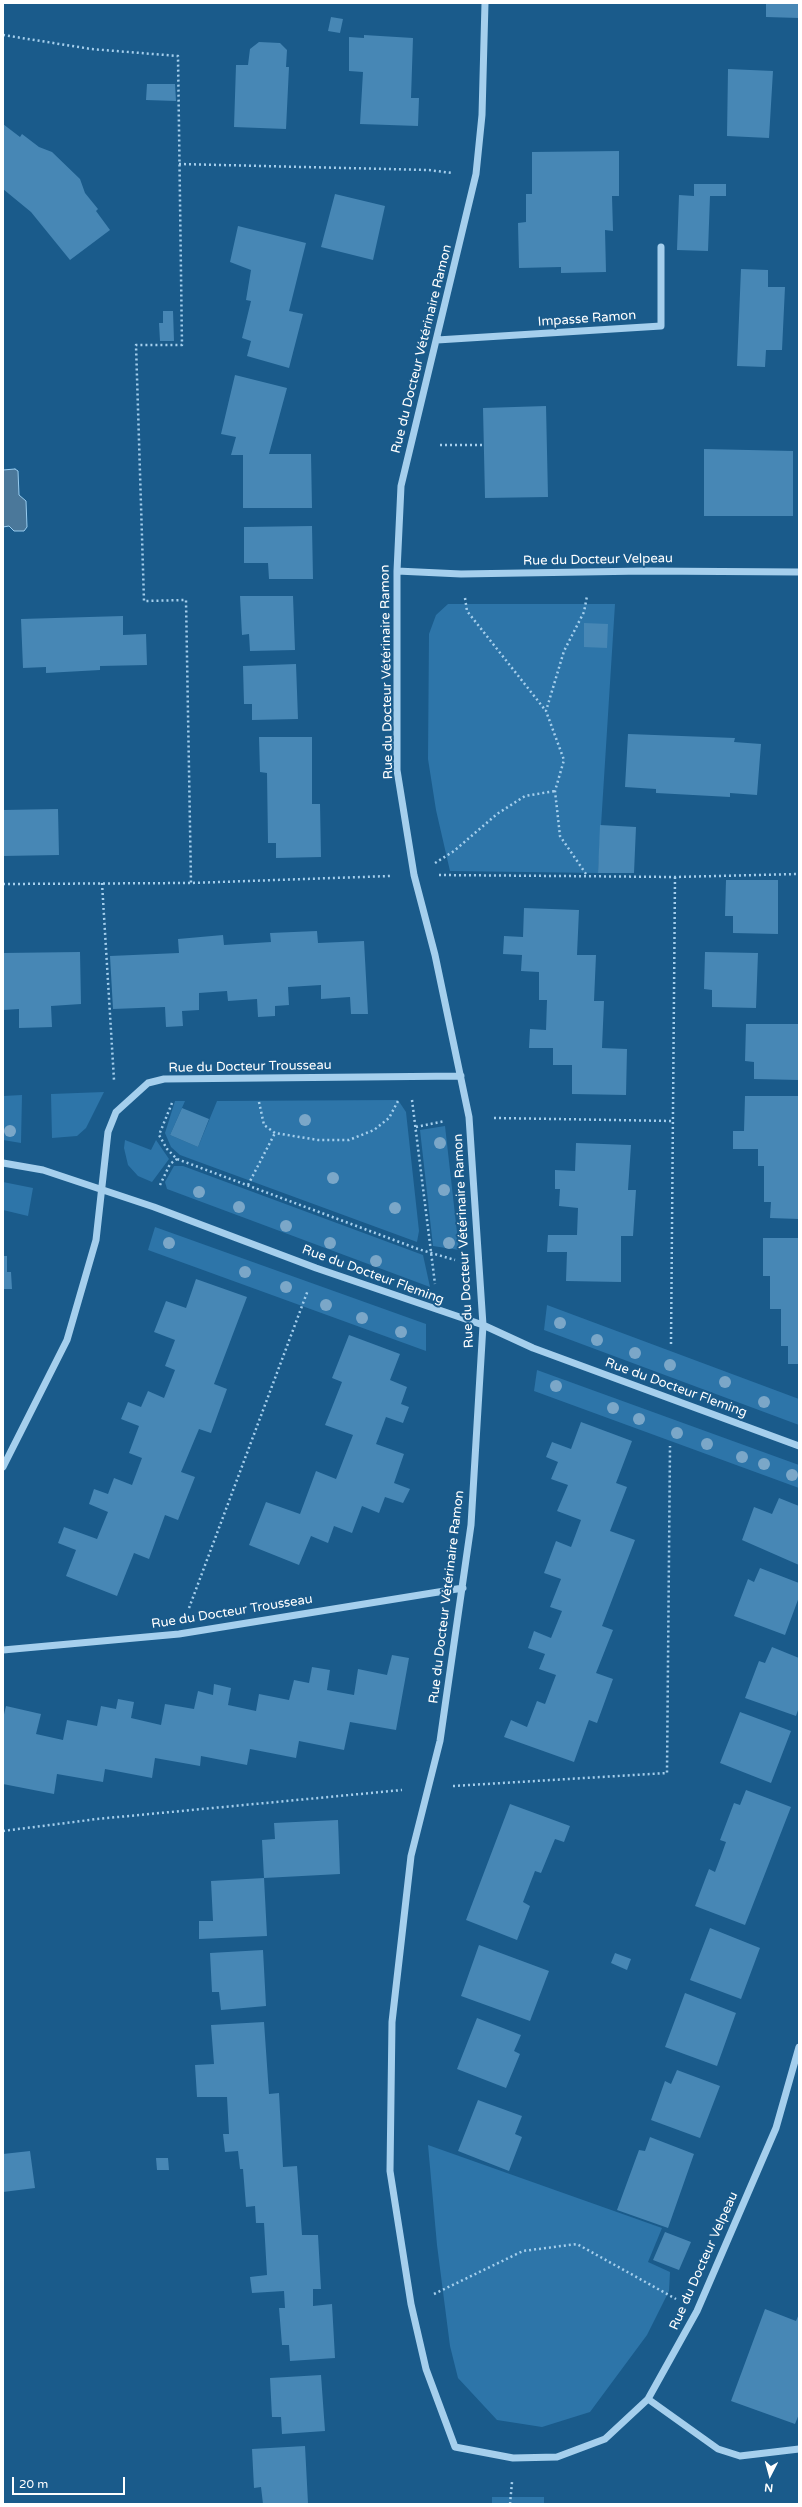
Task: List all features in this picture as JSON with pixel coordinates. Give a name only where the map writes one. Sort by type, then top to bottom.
[{"type":"street","name":"Rue du Docteur Vétérinaire Ramon","points":[[485,3],[482,115],[476,174],[401,486],[397,571],[397,770],[414,875],[435,955],[469,1117],[483,1325],[471,1526],[463,1588],[440,1741],[411,1856],[392,2022],[390,2171],[411,2304],[426,2369],[455,2447],[513,2458],[557,2457]]},
{"type":"street","name":"Impasse Ramon","points":[[437,340],[660,326],[661,247]]},
{"type":"street","name":"Rue du Docteur Velpeau","points":[[397,571],[461,574],[590,572],[799,572]]},
{"type":"street","name":"Rue du Docteur Trousseau","points":[[3,1467],[67,1340],[96,1240],[103,1190],[108,1132],[116,1112],[148,1083],[164,1079],[461,1076]]},
{"type":"street","name":"Rue du Docteur Fleming","points":[[3,1163],[43,1170],[154,1206],[316,1268],[483,1325],[533,1348],[799,1446]]},
{"type":"street","name":"Rue du Docteur Trousseau","points":[[3,1650],[180,1634],[463,1588]]},
{"type":"street","name":"Rue du Docteur Velpeau","points":[[557,2457],[605,2439],[648,2400],[697,2311],[776,2128],[799,2047]]},
{"type":"street","points":[[648,2400],[718,2449],[740,2456],[799,2449]]},
{"type":"path","points":[[3,35],[90,49],[178,56],[182,345],[136,345],[144,601],[186,600],[191,883]]},
{"type":"path","points":[[179,164],[429,170],[476,174]]},
{"type":"path","points":[[440,445],[482,445]]},
{"type":"path","points":[[546,711],[564,651],[584,612],[590,572]]},
{"type":"path","points":[[461,574],[467,611],[546,711],[564,760],[555,791],[560,836],[586,875]]},
{"type":"path","points":[[414,875],[454,852],[497,814],[525,796],[555,791]]},
{"type":"path","points":[[3,884],[191,883],[414,875],[675,876],[799,874]]},
{"type":"path","points":[[671,1344],[675,876]]},
{"type":"path","points":[[102,883],[116,1112]]},
{"type":"path","points":[[258,1098],[264,1125],[275,1133],[318,1140],[349,1140],[363,1136],[389,1118],[399,1097]]},
{"type":"path","points":[[412,1097],[435,1289]]},
{"type":"path","points":[[174,1099],[159,1135],[167,1149],[177,1159],[431,1253],[459,1261]]},
{"type":"path","points":[[416,1127],[469,1117],[673,1122]]},
{"type":"path","points":[[248,1185],[275,1133]]},
{"type":"path","points":[[159,1186],[170,1164],[177,1159]]},
{"type":"path","points":[[180,1634],[316,1268]]},
{"type":"path","points":[[411,2304],[523,2251],[577,2244],[697,2311]]},
{"type":"shaded area","points":[[15,469],[18,471],[19,495],[26,501],[27,527],[24,531],[14,531],[9,526],[3,527],[3,470]]},
{"type":"shaded area","points":[[448,604],[615,604],[598,873],[450,871],[436,810],[428,759],[429,634],[436,615]]},
{"type":"shaded area","points":[[104,1092],[86,1128],[77,1136],[52,1138],[51,1094]]},
{"type":"shaded area","points":[[22,1095],[21,1143],[3,1140],[3,1096]]},
{"type":"shaded area","points":[[398,1100],[406,1112],[419,1231],[417,1242],[180,1155],[171,1147],[165,1133],[175,1101],[185,1101],[170,1135],[198,1147],[217,1101]]},
{"type":"shaded area","points":[[445,1126],[459,1250],[433,1246],[420,1130]]},
{"type":"shaded area","points":[[125,1140],[151,1150],[156,1140],[169,1159],[152,1182],[138,1176],[128,1165],[124,1148]]},
{"type":"shaded area","points":[[174,1166],[183,1166],[423,1255],[430,1287],[167,1189],[165,1182]]},
{"type":"shaded area","points":[[3,1182],[33,1188],[28,1216],[3,1210]]},
{"type":"shaded area","points":[[155,1227],[426,1324],[426,1351],[148,1250]]},
{"type":"shaded area","points":[[547,1305],[799,1399],[799,1425],[544,1330]]},
{"type":"shaded area","points":[[537,1370],[799,1465],[799,1488],[534,1391]]},
{"type":"shaded area","points":[[428,2145],[662,2228],[648,2262],[670,2272],[669,2291],[647,2335],[590,2412],[542,2427],[497,2420],[458,2378],[450,2346],[437,2245]]},
{"type":"shaded area","points":[[492,2497],[544,2497],[544,2504],[492,2504]]},
{"type":"building","points":[[766,3],[799,3],[799,18],[766,17]]},
{"type":"building","points":[[331,17],[343,19],[340,33],[328,31]]},
{"type":"building","points":[[364,35],[413,38],[411,98],[419,98],[418,126],[360,124],[363,72],[349,71],[349,37],[364,38]]},
{"type":"building","points":[[259,42],[280,43],[287,50],[286,67],[289,67],[286,129],[234,127],[236,65],[248,65],[250,49]]},
{"type":"building","points":[[728,69],[773,71],[769,138],[727,136]]},
{"type":"building","points":[[147,84],[175,84],[176,101],[146,100]]},
{"type":"building","points":[[3,124],[20,137],[22,134],[39,147],[52,152],[80,179],[85,193],[98,209],[96,211],[110,230],[70,260],[31,212],[3,189]]},
{"type":"building","points":[[619,151],[619,196],[612,196],[613,231],[605,230],[606,272],[561,273],[561,267],[519,268],[518,223],[526,222],[526,194],[532,194],[532,152]]},
{"type":"building","points":[[694,184],[726,184],[726,196],[710,196],[708,251],[677,250],[679,195],[694,196]]},
{"type":"building","points":[[335,194],[385,206],[373,260],[321,247]]},
{"type":"building","points":[[238,226],[306,243],[289,311],[303,314],[289,368],[247,356],[251,341],[242,338],[251,301],[246,300],[251,270],[230,262]]},
{"type":"building","points":[[741,269],[768,270],[768,287],[785,287],[782,350],[766,350],[765,367],[737,366]]},
{"type":"building","points":[[163,311],[173,311],[174,341],[160,341],[159,323],[163,323]]},
{"type":"building","points":[[235,375],[287,388],[269,454],[311,454],[312,508],[243,508],[243,455],[231,455],[236,437],[221,434]]},
{"type":"building","points":[[546,406],[548,497],[485,498],[483,408]]},
{"type":"building","points":[[704,449],[793,451],[793,516],[704,516]]},
{"type":"building","points":[[312,526],[313,579],[269,579],[268,563],[244,563],[244,527]]},
{"type":"building","points":[[240,596],[293,596],[295,650],[250,651],[249,634],[242,635]]},
{"type":"building","points":[[123,616],[123,635],[146,634],[147,665],[100,666],[100,670],[46,673],[46,667],[23,668],[21,619]]},
{"type":"building","points":[[584,623],[608,624],[607,648],[584,647]]},
{"type":"building","points":[[296,664],[298,719],[252,720],[252,704],[244,704],[243,666]]},
{"type":"building","points":[[628,734],[735,738],[734,742],[761,744],[757,795],[730,793],[730,797],[656,793],[656,789],[625,787]]},
{"type":"building","points":[[259,737],[312,737],[312,804],[320,804],[321,857],[276,858],[276,843],[268,843],[267,773],[260,772]]},
{"type":"building","points":[[58,809],[59,855],[3,856],[3,810]]},
{"type":"building","points":[[600,825],[636,827],[634,873],[598,873]]},
{"type":"building","points":[[726,880],[778,880],[778,934],[733,933],[733,916],[725,916]]},
{"type":"building","points":[[524,908],[579,910],[577,955],[596,955],[594,1001],[604,1001],[602,1048],[627,1049],[626,1095],[572,1094],[572,1065],[553,1065],[553,1048],[529,1048],[530,1029],[546,1030],[547,1000],[539,1000],[539,972],[521,971],[522,955],[503,954],[504,936],[523,937]]},
{"type":"building","points":[[317,931],[318,943],[364,941],[368,1014],[351,1014],[350,997],[321,999],[321,985],[288,987],[289,1005],[275,1006],[275,1016],[258,1017],[257,999],[228,1001],[227,991],[199,993],[199,1010],[182,1011],[183,1026],[166,1027],[165,1007],[113,1009],[110,956],[179,953],[178,939],[223,935],[224,945],[271,942],[270,933]]},
{"type":"building","points":[[80,952],[81,1004],[51,1006],[52,1027],[19,1028],[19,1009],[3,1010],[3,953]]},
{"type":"building","points":[[705,952],[758,953],[756,1008],[712,1007],[712,990],[704,989]]},
{"type":"building","points":[[746,1024],[799,1024],[799,1080],[754,1079],[754,1062],[745,1061]]},
{"type":"building","points":[[745,1096],[799,1096],[799,1219],[770,1218],[771,1202],[764,1202],[764,1166],[758,1166],[758,1149],[733,1149],[733,1131],[744,1131]]},
{"type":"building","points":[[182,1108],[209,1119],[198,1147],[170,1135]]},
{"type":"building","points":[[576,1143],[631,1145],[628,1190],[636,1190],[633,1236],[621,1236],[621,1282],[566,1281],[567,1252],[547,1252],[548,1235],[577,1235],[578,1208],[559,1206],[560,1189],[555,1189],[555,1170],[575,1171]]},
{"type":"building","points":[[763,1238],[799,1238],[799,1364],[788,1364],[788,1346],[781,1346],[781,1309],[770,1309],[770,1276],[763,1276]]},
{"type":"building","points":[[3,1256],[7,1256],[7,1272],[11,1272],[12,1289],[3,1289]]},
{"type":"building","points":[[196,1279],[247,1297],[214,1384],[227,1389],[211,1433],[199,1429],[181,1472],[195,1477],[178,1520],[165,1515],[149,1559],[134,1553],[117,1596],[66,1576],[76,1550],[58,1543],[64,1527],[97,1539],[108,1512],[89,1504],[94,1489],[108,1494],[114,1478],[132,1485],[142,1458],[129,1453],[139,1426],[121,1419],[128,1402],[141,1407],[148,1391],[164,1398],[175,1370],[165,1366],[175,1340],[154,1332],[166,1301],[186,1308]]},
{"type":"building","points":[[349,1335],[400,1354],[390,1380],[407,1387],[401,1404],[409,1407],[403,1423],[386,1417],[376,1444],[404,1454],[394,1483],[410,1489],[403,1503],[385,1497],[379,1513],[362,1506],[352,1533],[334,1526],[328,1543],[311,1536],[299,1565],[249,1545],[266,1502],[300,1514],[316,1471],[336,1479],[353,1435],[325,1425],[342,1382],[332,1378]]},
{"type":"building","points":[[581,1422],[632,1441],[616,1483],[627,1487],[610,1531],[635,1540],[602,1626],[613,1630],[596,1673],[613,1679],[597,1723],[589,1720],[574,1762],[504,1737],[511,1720],[527,1727],[537,1701],[545,1704],[556,1675],[539,1669],[545,1654],[528,1648],[534,1631],[551,1638],[562,1611],[550,1607],[561,1579],[544,1573],[556,1541],[571,1547],[581,1520],[557,1511],[568,1485],[551,1479],[558,1462],[546,1457],[552,1442],[571,1449]]},
{"type":"building","points":[[779,1498],[799,1506],[799,1565],[742,1540],[754,1507],[772,1514]]},
{"type":"building","points":[[760,1568],[799,1583],[799,1597],[785,1635],[734,1616],[748,1579],[754,1582]]},
{"type":"building","points":[[772,1647],[799,1658],[799,1707],[796,1716],[745,1698],[759,1661],[765,1663]]},
{"type":"building","points":[[392,1655],[409,1658],[396,1730],[350,1722],[344,1750],[299,1741],[296,1758],[250,1749],[247,1765],[201,1756],[200,1766],[155,1758],[152,1778],[105,1769],[103,1782],[57,1774],[54,1794],[3,1784],[3,1719],[6,1706],[41,1714],[36,1734],[63,1740],[67,1720],[97,1726],[101,1706],[116,1709],[118,1699],[134,1702],[131,1718],[161,1725],[165,1704],[194,1709],[198,1691],[213,1695],[214,1684],[231,1688],[228,1705],[256,1711],[259,1694],[289,1700],[294,1680],[309,1683],[312,1667],[330,1670],[327,1690],[354,1695],[358,1669],[387,1675]]},
{"type":"building","points":[[740,1712],[791,1731],[771,1783],[720,1763]]},
{"type":"building","points":[[746,1790],[791,1807],[745,1925],[695,1906],[709,1869],[715,1872],[726,1842],[720,1840],[734,1803],[740,1805]]},
{"type":"building","points":[[510,1804],[570,1826],[564,1842],[555,1839],[541,1873],[535,1871],[523,1902],[530,1906],[517,1940],[466,1920]]},
{"type":"building","points":[[338,1820],[340,1874],[264,1878],[262,1840],[275,1839],[274,1823]]},
{"type":"building","points":[[264,1878],[267,1936],[199,1939],[199,1921],[213,1921],[211,1881]]},
{"type":"building","points":[[710,1928],[760,1948],[741,1999],[690,1980]]},
{"type":"building","points":[[479,1945],[549,1971],[530,2021],[461,1996]]},
{"type":"building","points":[[263,1950],[266,2006],[221,2010],[219,1992],[212,1992],[210,1953]]},
{"type":"building","points":[[615,1953],[631,1959],[627,1970],[611,1963]]},
{"type":"building","points":[[685,1993],[736,2013],[717,2066],[665,2047]]},
{"type":"building","points":[[477,2018],[521,2035],[514,2051],[520,2054],[506,2088],[457,2069]]},
{"type":"building","points":[[264,2022],[269,2094],[279,2093],[283,2167],[297,2166],[302,2235],[318,2235],[321,2289],[313,2289],[313,2306],[332,2304],[335,2358],[290,2361],[289,2345],[282,2345],[279,2308],[285,2308],[284,2291],[252,2293],[250,2277],[267,2275],[264,2223],[256,2223],[255,2206],[246,2207],[243,2169],[240,2169],[238,2151],[225,2152],[223,2134],[229,2134],[227,2097],[197,2097],[195,2065],[214,2064],[211,2025]]},
{"type":"building","points":[[677,2070],[720,2086],[700,2138],[651,2120],[665,2081],[671,2084]]},
{"type":"building","points":[[478,2100],[522,2116],[515,2134],[522,2137],[509,2171],[458,2151]]},
{"type":"building","points":[[650,2137],[694,2154],[668,2228],[617,2210],[639,2150],[645,2151]]},
{"type":"building","points":[[30,2151],[35,2188],[3,2192],[3,2154]]},
{"type":"building","points":[[156,2158],[168,2158],[169,2170],[157,2170]]},
{"type":"building","points":[[665,2232],[691,2242],[679,2270],[653,2260]]},
{"type":"building","points":[[765,2309],[796,2321],[799,2314],[799,2414],[795,2424],[731,2401]]},
{"type":"building","points":[[321,2375],[325,2431],[282,2434],[281,2417],[272,2417],[270,2378]]},
{"type":"building","points":[[305,2446],[308,2503],[263,2504],[261,2487],[254,2488],[252,2449]]}]
